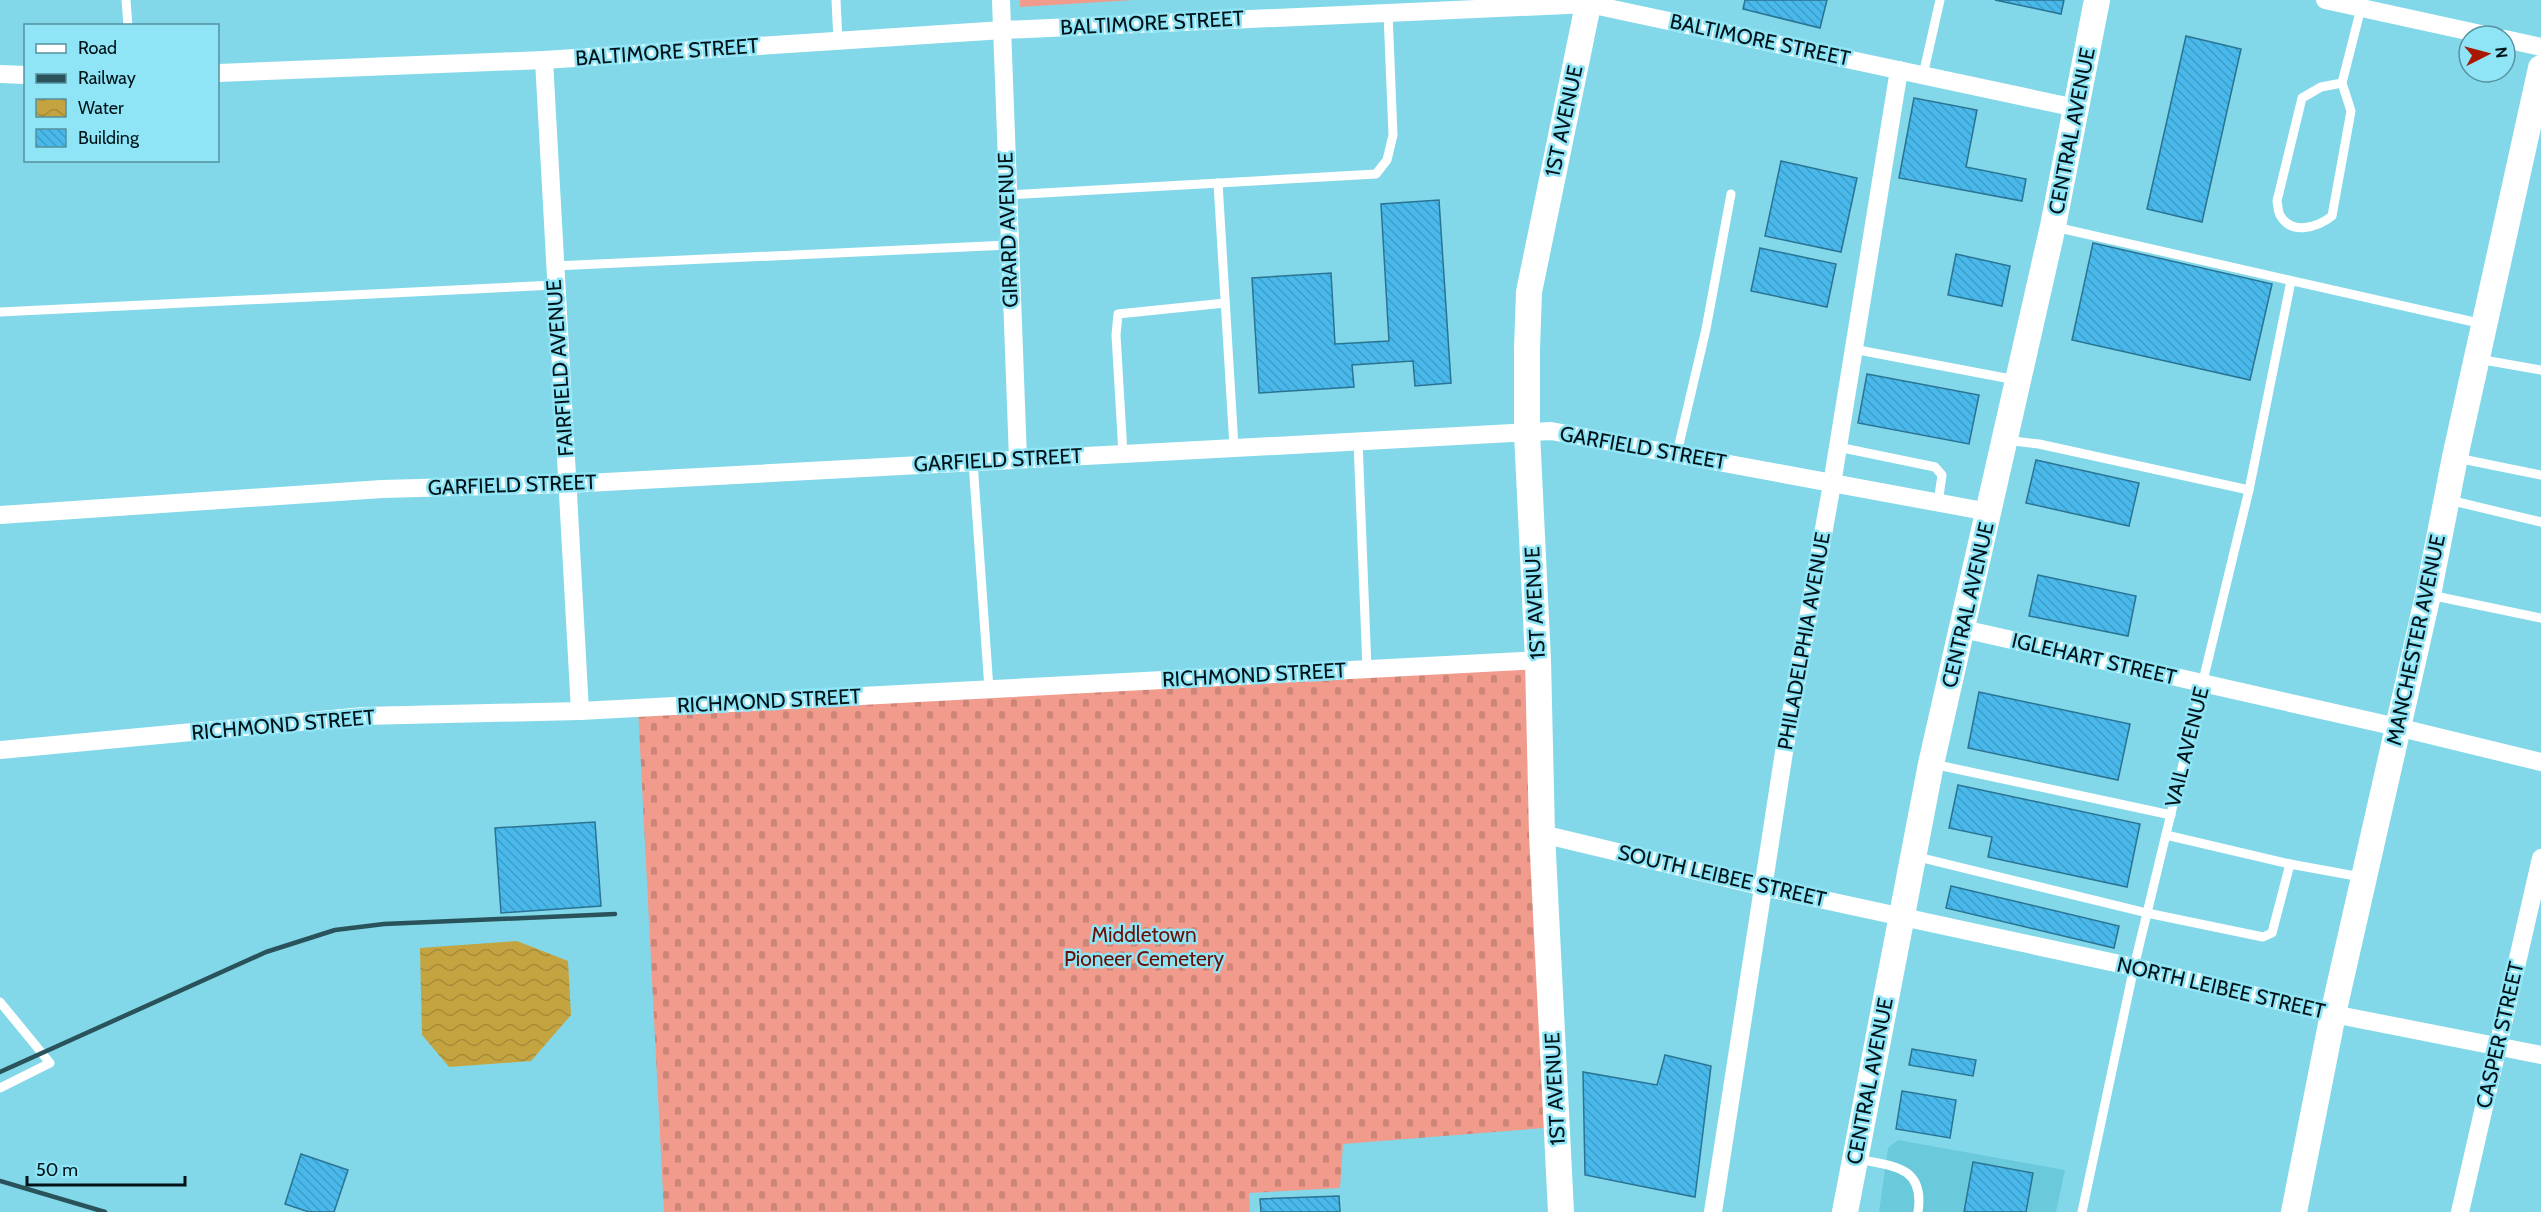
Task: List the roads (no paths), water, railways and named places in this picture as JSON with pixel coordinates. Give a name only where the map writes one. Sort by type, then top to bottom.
[{"type":"street","name":"GIRARD AVENUE","points":[[1001,0],[1018,459]]},
{"type":"street","name":"CENTRAL AVENUE","points":[[1845,1212],[1931,764],[2053,226],[2097,0]]},
{"type":"street","points":[[2334,1],[2457,29]]},
{"type":"street","name":"BALTIMORE STREET","points":[[219,73],[544,60],[1002,30],[1589,2],[2076,108]]},
{"type":"street","name":"1ST AVENUE","points":[[1561,1212],[1542,834],[1538,660],[1527,434],[1529,292],[1589,2]]},
{"type":"street","points":[[2517,42],[2541,47]]},
{"type":"street","name":"FAIRFIELD AVENUE","points":[[544,60],[554,276],[580,711]]},
{"type":"street","name":"MANCHESTER AVENUE","points":[[2294,1212],[2333,1014],[2428,595],[2455,457],[2541,68]]},
{"type":"street","name":"PHILADELPHIA AVENUE","points":[[1713,1212],[1784,752],[1832,484],[1899,70]]},
{"type":"street","points":[[0,74],[24,75]]},
{"type":"street","name":"GARFIELD STREET","points":[[0,515],[382,489],[568,483],[1551,431],[1989,512]]},
{"type":"street","name":"IGLEHART STREET","points":[[1963,629],[2397,727],[2541,762]]},
{"type":"street","name":"RICHMOND STREET","points":[[0,750],[363,716],[580,711],[1538,660]]},
{"type":"street","name":"SOUTH LEIBEE STREET","points":[[1542,834],[1764,887],[1902,916]]},
{"type":"street","name":"CASPER STREET","points":[[2460,1212],[2497,1046],[2536,903],[2541,858]]},
{"type":"street","name":"NORTH LEIBEE STREET","points":[[1902,916],[2333,1014],[2541,1055]]},
{"type":"lane","points":[[126,0],[128,24]]},
{"type":"lane","points":[[836,0],[838,40]]},
{"type":"lane","points":[[1923,75],[1940,0]]},
{"type":"lane","points":[[2342,83],[2321,87],[2302,98],[2277,201],[2280,215],[2289,224],[2309,229],[2320,225],[2331,216],[2351,111],[2342,83],[2361,8]]},
{"type":"lane","points":[[1007,195],[1376,174],[1387,160],[1393,135],[1388,13]]},
{"type":"lane","points":[[1218,183],[1234,447]]},
{"type":"lane","points":[[1677,453],[1706,329],[1731,194]]},
{"type":"lane","points":[[2053,226],[2485,324]]},
{"type":"lane","points":[[0,312],[1009,245]]},
{"type":"lane","name":"VAIL AVENUE","points":[[2082,1212],[2134,967],[2249,490],[2291,281]]},
{"type":"lane","points":[[1123,454],[1116,335],[1118,314],[1225,303]]},
{"type":"lane","points":[[1853,349],[2018,380]]},
{"type":"lane","points":[[2478,359],[2541,370]]},
{"type":"lane","points":[[2003,440],[2038,444],[2249,490]]},
{"type":"lane","points":[[1358,441],[1367,669]]},
{"type":"lane","points":[[1838,447],[1935,467],[1942,475],[1938,503]]},
{"type":"lane","points":[[2455,457],[2541,475]]},
{"type":"lane","points":[[973,462],[989,689]]},
{"type":"lane","points":[[2447,499],[2541,522]]},
{"type":"lane","points":[[2428,595],[2541,618]]},
{"type":"lane","points":[[1931,764],[2171,815]]},
{"type":"lane","points":[[2166,835],[2290,864],[2364,877]]},
{"type":"lane","points":[[1914,856],[2147,913],[2263,937],[2272,933],[2290,864]]},
{"type":"lane","points":[[0,1002],[50,1063],[0,1088]]},
{"type":"lane","points":[[1855,1158],[1899,1167],[1913,1177],[1920,1198],[1918,1212]]},
{"type":"water","points":[[517,941],[568,961],[571,1015],[531,1061],[449,1067],[422,1035],[420,948]]},
{"type":"railway","points":[[0,1072],[266,952],[335,930],[384,924],[615,914]]},
{"type":"railway","points":[[0,1181],[105,1212]]},
{"type":"park label","name":"Middletown Pioneer Cemetery","points":[[1144,947]]}]
